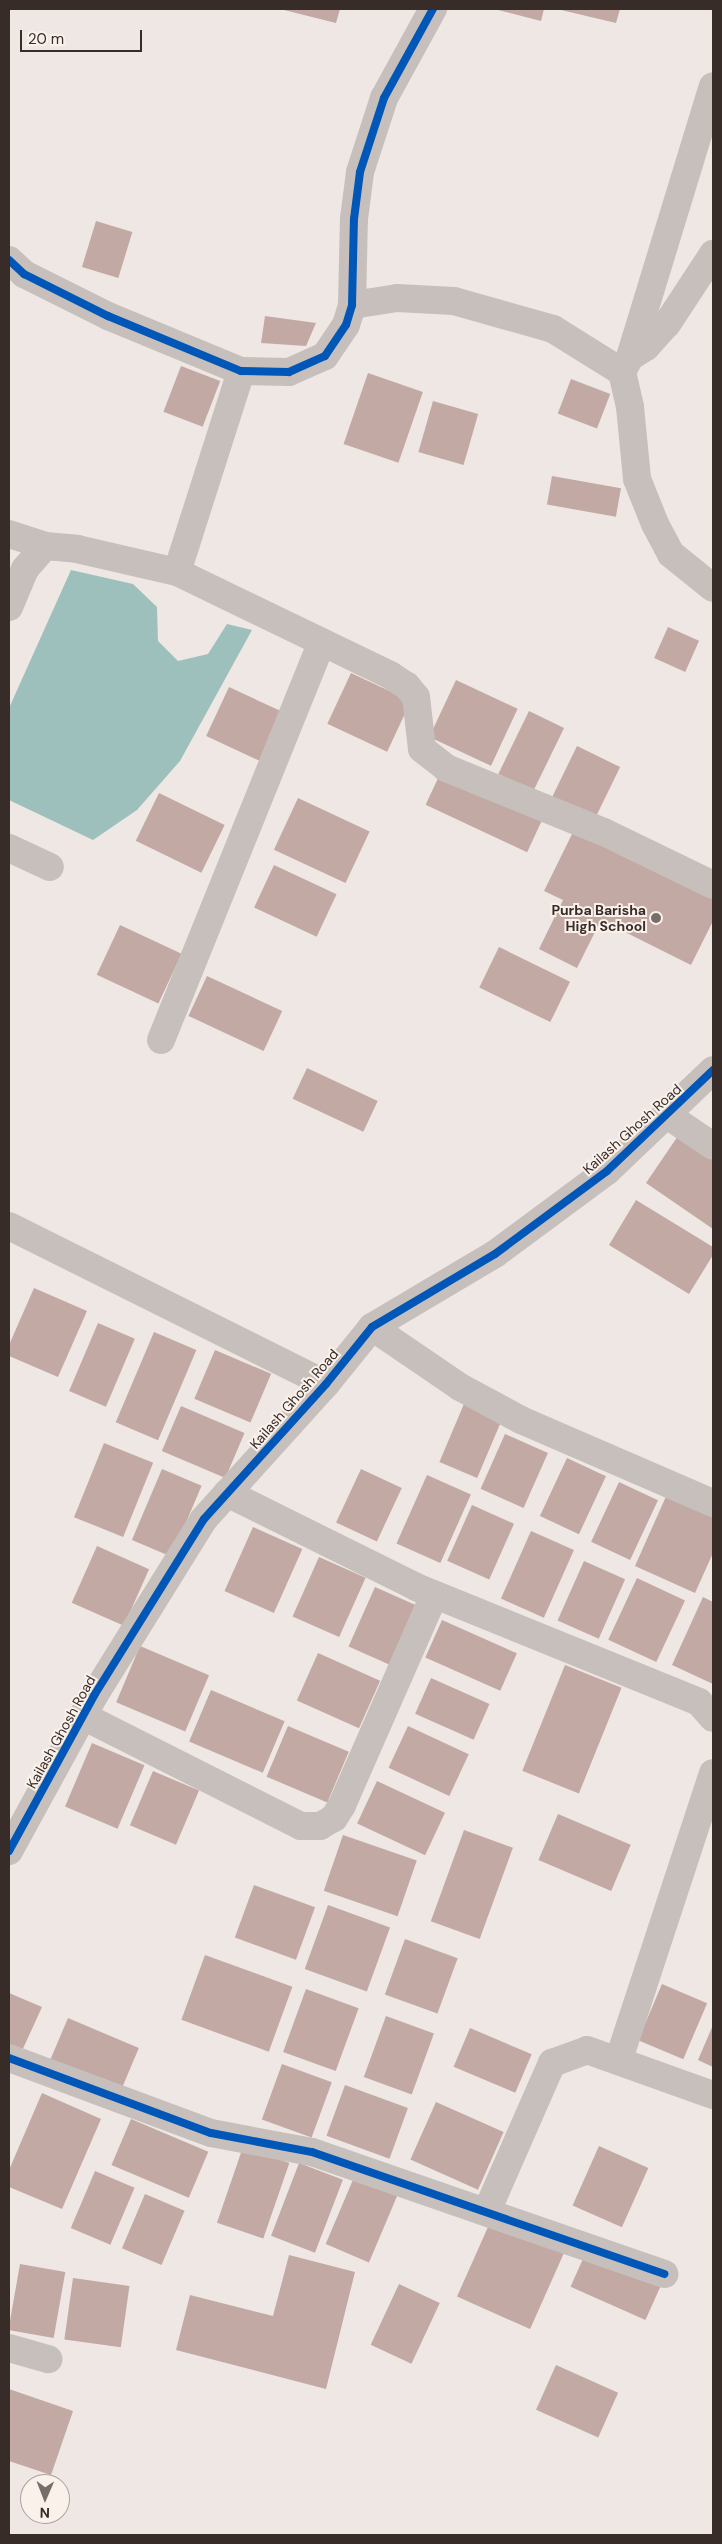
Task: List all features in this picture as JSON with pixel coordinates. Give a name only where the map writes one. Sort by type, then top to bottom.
[{"type":"street","points":[[9,260],[24,274],[108,316],[241,371],[288,372],[325,356],[346,325],[352,305],[354,219],[360,172],[384,98],[432,9]]},
{"type":"street","points":[[713,86],[626,364],[637,479],[655,524],[671,554],[713,588]]},
{"type":"street","points":[[626,364],[646,347],[667,324],[713,254]]},
{"type":"street","points":[[352,305],[397,298],[454,301],[554,329],[626,364]]},
{"type":"street","points":[[178,572],[241,371]]},
{"type":"street","points":[[9,534],[45,546],[77,549],[178,572],[322,642],[407,686],[416,697],[422,749],[432,759],[604,832],[713,885]]},
{"type":"street","points":[[9,607],[25,569],[45,546]]},
{"type":"street","points":[[160,1040],[322,642]]},
{"type":"street","points":[[9,848],[50,867]]},
{"type":"street","name":"Kailash Ghosh Road","points":[[9,1851],[83,1716],[204,1519],[326,1384],[372,1328],[495,1254],[607,1171],[713,1070]]},
{"type":"street","points":[[667,1115],[713,1146]]},
{"type":"street","points":[[9,1226],[326,1384]]},
{"type":"street","points":[[372,1328],[460,1387],[521,1420],[713,1503]]},
{"type":"street","points":[[228,1494],[365,1564],[699,1702],[713,1718]]},
{"type":"street","points":[[83,1716],[301,1826],[320,1826],[334,1818],[342,1805],[434,1594]]},
{"type":"street","points":[[619,2059],[713,1773]]},
{"type":"street","points":[[487,2211],[552,2063],[587,2050],[619,2059],[713,2096]]},
{"type":"street","points":[[9,2058],[211,2134],[312,2152],[487,2211],[664,2274]]},
{"type":"street","points":[[9,2348],[48,2359]]},
{"type":"water","points":[[71,570],[133,584],[157,607],[158,641],[178,661],[208,654],[227,624],[252,630],[180,761],[137,810],[93,840],[9,800],[9,708]]},
{"type":"building","points":[[280,9],[340,9],[336,23]]},
{"type":"building","points":[[494,9],[544,9],[541,21]]},
{"type":"building","points":[[557,9],[620,9],[616,23]]},
{"type":"building","points":[[96,221],[132,232],[118,278],[82,267]]},
{"type":"building","points":[[265,316],[316,323],[306,346],[261,343]]},
{"type":"building","points":[[181,366],[220,381],[203,427],[163,412]]},
{"type":"building","points":[[368,373],[423,392],[398,463],[344,444]]},
{"type":"building","points":[[571,379],[610,394],[597,429],[558,414]]},
{"type":"building","points":[[433,401],[478,414],[464,465],[418,452]]},
{"type":"building","points":[[552,476],[621,488],[616,517],[547,505]]},
{"type":"building","points":[[668,627],[699,641],[685,672],[654,658]]},
{"type":"building","points":[[351,673],[411,701],[387,752],[327,724]]},
{"type":"building","points":[[456,680],[518,709],[491,766],[429,737]]},
{"type":"building","points":[[229,687],[286,714],[263,763],[206,736]]},
{"type":"building","points":[[529,711],[564,728],[533,791],[498,774]]},
{"type":"building","points":[[577,746],[620,767],[594,821],[551,800]]},
{"type":"building","points":[[440,774],[542,821],[527,852],[426,805]]},
{"type":"building","points":[[159,793],[225,825],[201,873],[136,841]]},
{"type":"building","points":[[298,798],[370,831],[346,883],[274,850]]},
{"type":"building","points":[[576,826],[713,895],[713,921],[691,965],[601,920],[577,968],[539,949],[563,900],[544,891]]},
{"type":"building","points":[[274,865],[337,894],[317,937],[254,908]]},
{"type":"building","points":[[120,925],[182,954],[158,1004],[97,975]]},
{"type":"building","points":[[499,947],[570,982],[550,1022],[479,987]]},
{"type":"building","points":[[207,976],[282,1011],[264,1051],[188,1016]]},
{"type":"building","points":[[307,1068],[378,1101],[363,1132],[293,1099]]},
{"type":"building","points":[[682,1130],[713,1151],[713,1229],[646,1183]]},
{"type":"building","points":[[636,1200],[713,1247],[713,1255],[689,1294],[609,1245]]},
{"type":"building","points":[[34,1288],[87,1311],[58,1377],[9,1356],[9,1345]]},
{"type":"building","points":[[98,1323],[135,1339],[106,1407],[69,1391]]},
{"type":"building","points":[[154,1332],[196,1350],[158,1440],[116,1422]]},
{"type":"building","points":[[215,1350],[271,1374],[250,1423],[194,1399]]},
{"type":"building","points":[[464,1404],[502,1420],[477,1478],[439,1462]]},
{"type":"building","points":[[181,1406],[245,1433],[225,1478],[162,1451]]},
{"type":"building","points":[[505,1434],[548,1453],[524,1508],[481,1489]]},
{"type":"building","points":[[104,1443],[153,1463],[123,1537],[74,1517]]},
{"type":"building","points":[[567,1458],[606,1476],[579,1534],[540,1516]]},
{"type":"building","points":[[162,1469],[202,1486],[171,1557],[132,1540]]},
{"type":"building","points":[[361,1469],[402,1488],[377,1541],[336,1522]]},
{"type":"building","points":[[427,1475],[471,1495],[440,1563],[396,1544]]},
{"type":"building","points":[[619,1482],[658,1500],[630,1560],[591,1542]]},
{"type":"building","points":[[668,1492],[713,1513],[713,1553],[695,1593],[635,1566]]},
{"type":"building","points":[[472,1505],[514,1524],[489,1579],[447,1561]]},
{"type":"building","points":[[253,1527],[302,1549],[274,1613],[225,1591]]},
{"type":"building","points":[[531,1531],[574,1550],[544,1618],[501,1599]]},
{"type":"building","points":[[97,1546],[149,1569],[124,1626],[72,1603]]},
{"type":"building","points":[[319,1557],[366,1578],[339,1637],[293,1616]]},
{"type":"building","points":[[584,1561],[625,1579],[599,1639],[558,1620]]},
{"type":"building","points":[[637,1578],[685,1600],[656,1662],[608,1640]]},
{"type":"building","points":[[375,1587],[419,1607],[392,1666],[349,1646]]},
{"type":"building","points":[[703,1597],[713,1602],[713,1684],[672,1665]]},
{"type":"building","points":[[442,1620],[517,1653],[500,1691],[425,1657]]},
{"type":"building","points":[[140,1646],[209,1675],[185,1731],[116,1702]]},
{"type":"building","points":[[318,1653],[380,1681],[359,1728],[297,1701]]},
{"type":"building","points":[[565,1665],[622,1688],[579,1794],[522,1771]]},
{"type":"building","points":[[431,1678],[489,1704],[474,1740],[415,1714]]},
{"type":"building","points":[[211,1690],[285,1721],[263,1773],[189,1742]]},
{"type":"building","points":[[288,1726],[349,1752],[327,1802],[267,1777]]},
{"type":"building","points":[[408,1726],[469,1754],[449,1796],[389,1768]]},
{"type":"building","points":[[92,1743],[144,1765],[118,1829],[65,1807]]},
{"type":"building","points":[[153,1771],[199,1791],[176,1845],[130,1825]]},
{"type":"building","points":[[377,1781],[445,1813],[425,1855],[357,1824]]},
{"type":"building","points":[[558,1814],[631,1845],[611,1891],[538,1860]]},
{"type":"building","points":[[464,1830],[513,1848],[480,1939],[431,1921]]},
{"type":"building","points":[[343,1835],[417,1860],[398,1916],[324,1891]]},
{"type":"building","points":[[254,1885],[315,1907],[296,1960],[235,1938]]},
{"type":"building","points":[[328,1905],[390,1928],[367,1991],[305,1969]]},
{"type":"building","points":[[405,1939],[458,1958],[437,2014],[385,1994]]},
{"type":"building","points":[[205,1955],[292,1987],[269,2052],[181,2020]]},
{"type":"building","points":[[662,1984],[707,2003],[683,2059],[638,2040]]},
{"type":"building","points":[[306,1989],[359,2008],[336,2071],[283,2052]]},
{"type":"building","points":[[9,1993],[42,2007],[21,2053],[9,2048]]},
{"type":"building","points":[[386,2016],[434,2033],[412,2095],[364,2077]]},
{"type":"building","points":[[68,2018],[139,2048],[120,2092],[49,2062]]},
{"type":"building","points":[[713,2025],[713,2067],[698,2060]]},
{"type":"building","points":[[470,2028],[532,2054],[515,2093],[454,2067]]},
{"type":"building","points":[[282,2064],[332,2082],[312,2138],[262,2119]]},
{"type":"building","points":[[345,2085],[408,2108],[389,2159],[327,2136]]},
{"type":"building","points":[[42,2093],[101,2119],[62,2209],[9,2187],[9,2170]]},
{"type":"building","points":[[436,2102],[504,2132],[478,2190],[410,2160]]},
{"type":"building","points":[[131,2119],[208,2152],[189,2198],[111,2165]]},
{"type":"building","points":[[599,2146],[648,2168],[622,2227],[573,2205]]},
{"type":"building","points":[[243,2147],[289,2163],[263,2239],[217,2223]]},
{"type":"building","points":[[299,2163],[343,2180],[315,2253],[271,2236]]},
{"type":"building","points":[[95,2171],[135,2188],[110,2245],[71,2228]]},
{"type":"building","points":[[355,2175],[398,2193],[369,2262],[326,2244]]},
{"type":"building","points":[[145,2194],[185,2211],[162,2265],[122,2248]]},
{"type":"building","points":[[492,2218],[565,2251],[530,2329],[457,2297]]},
{"type":"building","points":[[586,2252],[661,2285],[645,2320],[571,2287]]},
{"type":"building","points":[[289,2255],[355,2272],[326,2389],[176,2350],[190,2295],[273,2316]]},
{"type":"building","points":[[20,2264],[65,2272],[54,2338],[9,2330]]},
{"type":"building","points":[[73,2278],[129,2286],[121,2347],[64,2339]]},
{"type":"building","points":[[399,2284],[440,2303],[411,2364],[371,2345]]},
{"type":"building","points":[[556,2365],[618,2393],[598,2437],[536,2410]]},
{"type":"building","points":[[9,2389],[73,2411],[51,2474],[9,2461]]},
{"type":"cycle path","points":[[9,260],[24,274],[108,316],[241,371],[289,372],[325,356],[346,325],[352,305],[354,219],[360,172],[384,98],[433,9]]},
{"type":"cycle path","points":[[9,1851],[95,1694],[204,1519],[326,1384],[372,1327],[495,1254],[607,1171],[713,1070]]},
{"type":"cycle path","points":[[9,2058],[211,2133],[312,2152],[664,2274]]},
{"type":"place","name":"Purba Barisha High School","points":[[656,918]]}]
